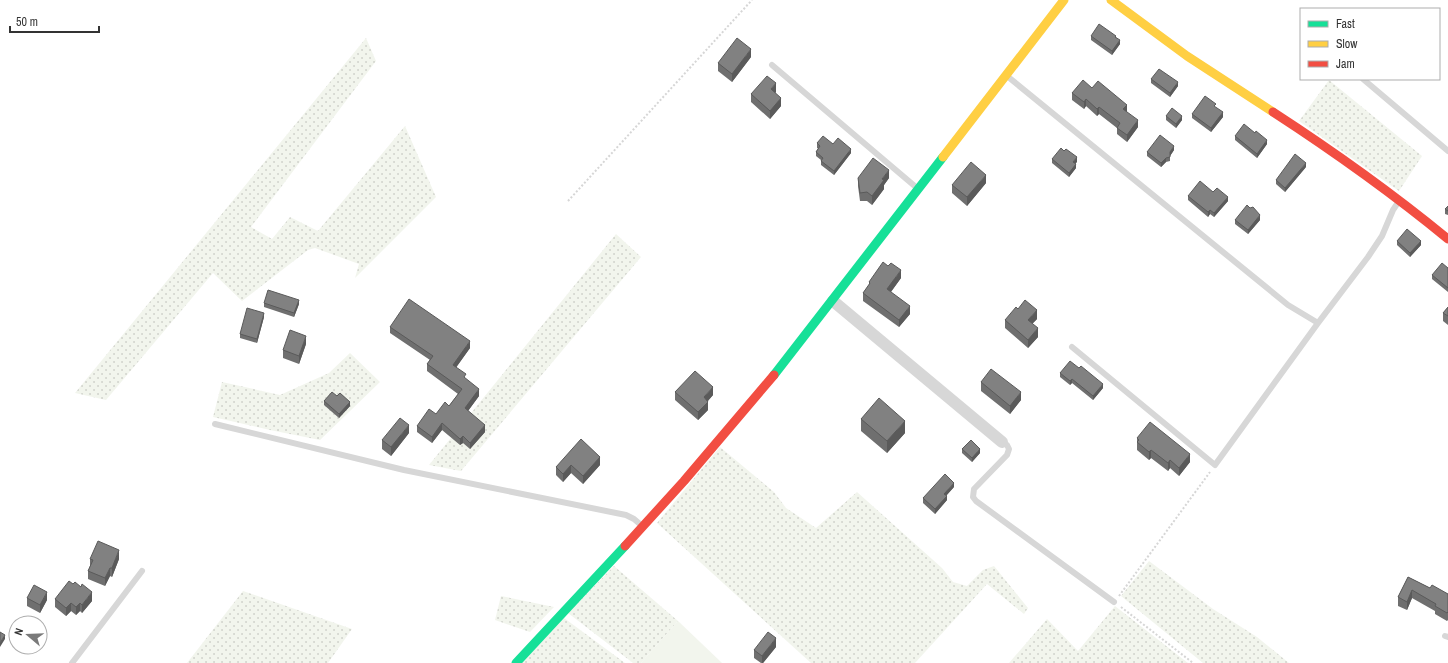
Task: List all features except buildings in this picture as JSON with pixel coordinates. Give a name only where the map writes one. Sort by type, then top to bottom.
[{"type":"street","points":[[516,663],[643,526],[764,388],[1007,76],[1064,0]]},
{"type":"street","points":[[1111,0],[1180,52],[1316,140],[1400,200],[1448,238]]},
{"type":"street","points":[[833,301],[1002,442]]},
{"type":"lane","points":[[772,65],[918,189]]},
{"type":"lane","points":[[1007,76],[1288,305],[1318,323]]},
{"type":"lane","points":[[1364,80],[1448,151]]},
{"type":"lane","points":[[1072,347],[1215,465],[1368,257],[1382,236],[1393,210],[1400,200]]},
{"type":"lane","points":[[215,424],[404,470],[626,515],[643,526]]},
{"type":"lane","points":[[1002,442],[1007,445],[1009,449],[1007,455],[974,489],[973,497],[976,501],[1114,602]]},
{"type":"lane","points":[[72,663],[142,571]]},
{"type":"path","points":[[568,201],[752,0]]},
{"type":"path","points":[[1194,663],[1114,602],[1215,465]]},
{"type":"shaded area","points":[[366,38],[376,61],[251,227],[272,239],[290,217],[318,231],[405,126],[436,197],[355,278],[359,264],[315,248],[308,250],[242,301],[213,273],[106,400],[75,393]]},
{"type":"shaded area","points":[[1329,80],[1422,156],[1399,191],[1299,121]]},
{"type":"shaded area","points":[[616,234],[641,257],[461,471],[429,465]]},
{"type":"shaded area","points":[[350,353],[380,382],[320,440],[213,417],[222,382],[280,395],[329,373]]},
{"type":"shaded area","points":[[720,447],[774,492],[786,508],[816,528],[857,492],[942,568],[953,582],[967,586],[983,570],[994,566],[1028,608],[1024,614],[987,584],[915,663],[811,663],[657,523]]},
{"type":"shaded area","points":[[1149,561],[1213,609],[1257,637],[1289,663],[1203,663],[1121,596]]},
{"type":"shaded area","points":[[614,566],[678,621],[641,663],[633,663],[568,613]]},
{"type":"shaded area","points":[[243,591],[352,629],[328,663],[187,663]]},
{"type":"shaded area","points":[[501,596],[554,607],[530,632],[495,620]]},
{"type":"shaded area","points":[[1115,606],[1188,663],[1009,663],[1047,619],[1078,651]]},
{"type":"shaded area","points":[[564,618],[625,663],[522,663]]},
{"type":"shaded area","points":[[678,621],[722,663],[641,663]]},
{"type":"traffic: fast","points":[[774,375],[943,157]]},
{"type":"traffic: fast","points":[[516,663],[625,546]]},
{"type":"traffic: slow","points":[[943,157],[1064,0]]},
{"type":"traffic: slow","points":[[1111,0],[1187,56],[1273,112]]},
{"type":"traffic: jam","points":[[1273,112],[1362,173],[1448,239]]},
{"type":"traffic: jam","points":[[625,546],[684,481],[774,375]]}]
